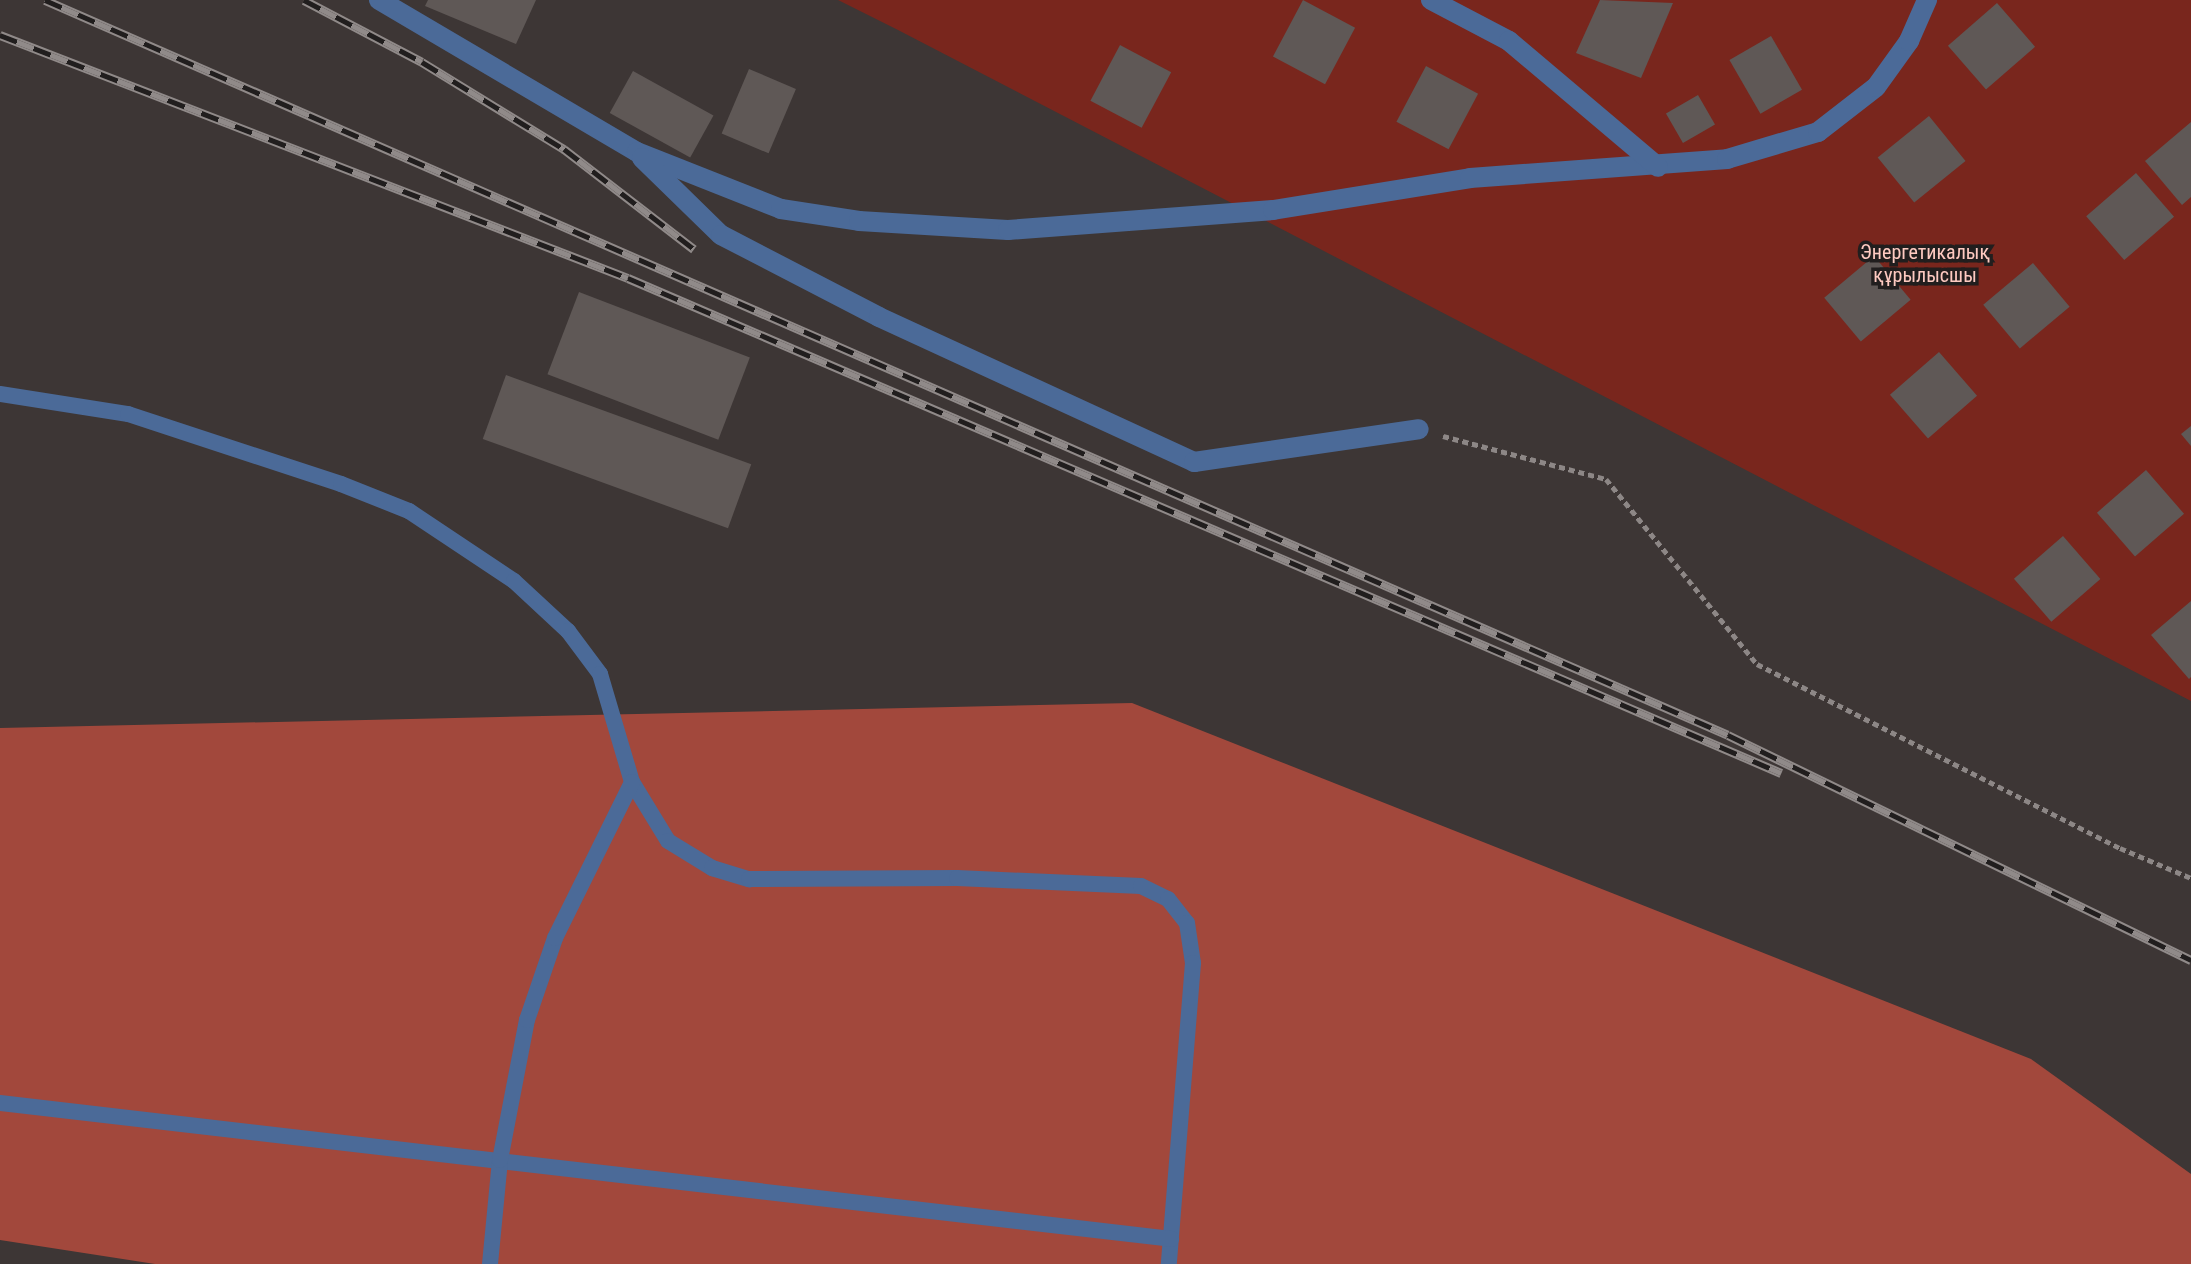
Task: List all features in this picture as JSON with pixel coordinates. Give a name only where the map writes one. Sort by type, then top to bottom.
[{"type":"street","points":[[379,0],[637,152],[781,209],[859,221],[1008,230],[1273,210],[1470,178],[1658,167],[1727,159],[1818,132],[1876,87],[1909,41],[1927,0]]},
{"type":"street","points":[[1431,0],[1509,41],[1658,167]]},
{"type":"street","points":[[637,152],[721,235],[879,317],[1194,462],[1419,429]]},
{"type":"lane","points":[[0,394],[128,414],[341,484],[409,511],[514,581],[568,631],[600,674],[632,782],[668,841],[712,868],[749,879],[957,878],[1141,886],[1168,899],[1187,923],[1193,963],[1169,1264]]},
{"type":"lane","points":[[490,1264],[500,1160],[527,1020],[555,938],[632,782]]},
{"type":"lane","points":[[0,1103],[1171,1239]]},
{"type":"path","points":[[1419,429],[1606,479],[1757,664],[2120,848],[2191,878]]},
{"type":"green space","name":"Энергетикалық құрылысшы","points":[[838,0],[2191,0],[2191,701],[898,30]]},
{"type":"shaded area","points":[[1132,703],[2031,1059],[2191,1174],[2191,1264],[155,1264],[0,1240],[0,728]]},
{"type":"building","points":[[428,0],[536,0],[516,44],[425,6]]},
{"type":"building","points":[[1303,0],[1355,28],[1325,84],[1273,57]]},
{"type":"building","points":[[1600,0],[1673,3],[1641,78],[1576,53]]},
{"type":"building","points":[[1997,3],[2035,47],[1986,89],[1948,46]]},
{"type":"building","points":[[1771,36],[1802,90],[1760,114],[1729,60]]},
{"type":"building","points":[[1120,45],[1171,72],[1142,128],[1090,101]]},
{"type":"building","points":[[1426,66],[1478,94],[1449,149],[1396,122]]},
{"type":"building","points":[[749,69],[796,89],[769,153],[722,133]]},
{"type":"building","points":[[633,71],[713,116],[690,158],[610,113]]},
{"type":"building","points":[[1698,95],[1715,124],[1683,143],[1666,114]]},
{"type":"building","points":[[1929,116],[1966,161],[1914,203],[1878,158]]},
{"type":"building","points":[[2191,122],[2191,197],[2182,205],[2145,161]]},
{"type":"building","points":[[2136,173],[2174,217],[2124,260],[2086,216]]},
{"type":"building","points":[[1874,256],[1911,300],[1861,341],[1824,298]]},
{"type":"building","points":[[2033,263],[2070,307],[2020,348],[1983,305]]},
{"type":"building","points":[[579,292],[750,358],[718,440],[547,374]]},
{"type":"building","points":[[1939,352],[1977,396],[1928,438],[1890,395]]},
{"type":"building","points":[[506,375],[751,464],[728,528],[483,439]]},
{"type":"building","points":[[2191,426],[2191,446],[2181,434]]},
{"type":"building","points":[[2146,470],[2184,514],[2135,556],[2097,513]]},
{"type":"building","points":[[2063,536],[2100,579],[2051,622],[2014,579]]},
{"type":"building","points":[[2191,601],[2191,677],[2189,679],[2151,635]]},
{"type":"railway","points":[[45,0],[1728,735],[2191,960]]},
{"type":"railway","points":[[304,0],[422,62],[564,149],[694,249]]},
{"type":"railway","points":[[0,35],[628,278],[1781,773]]}]
